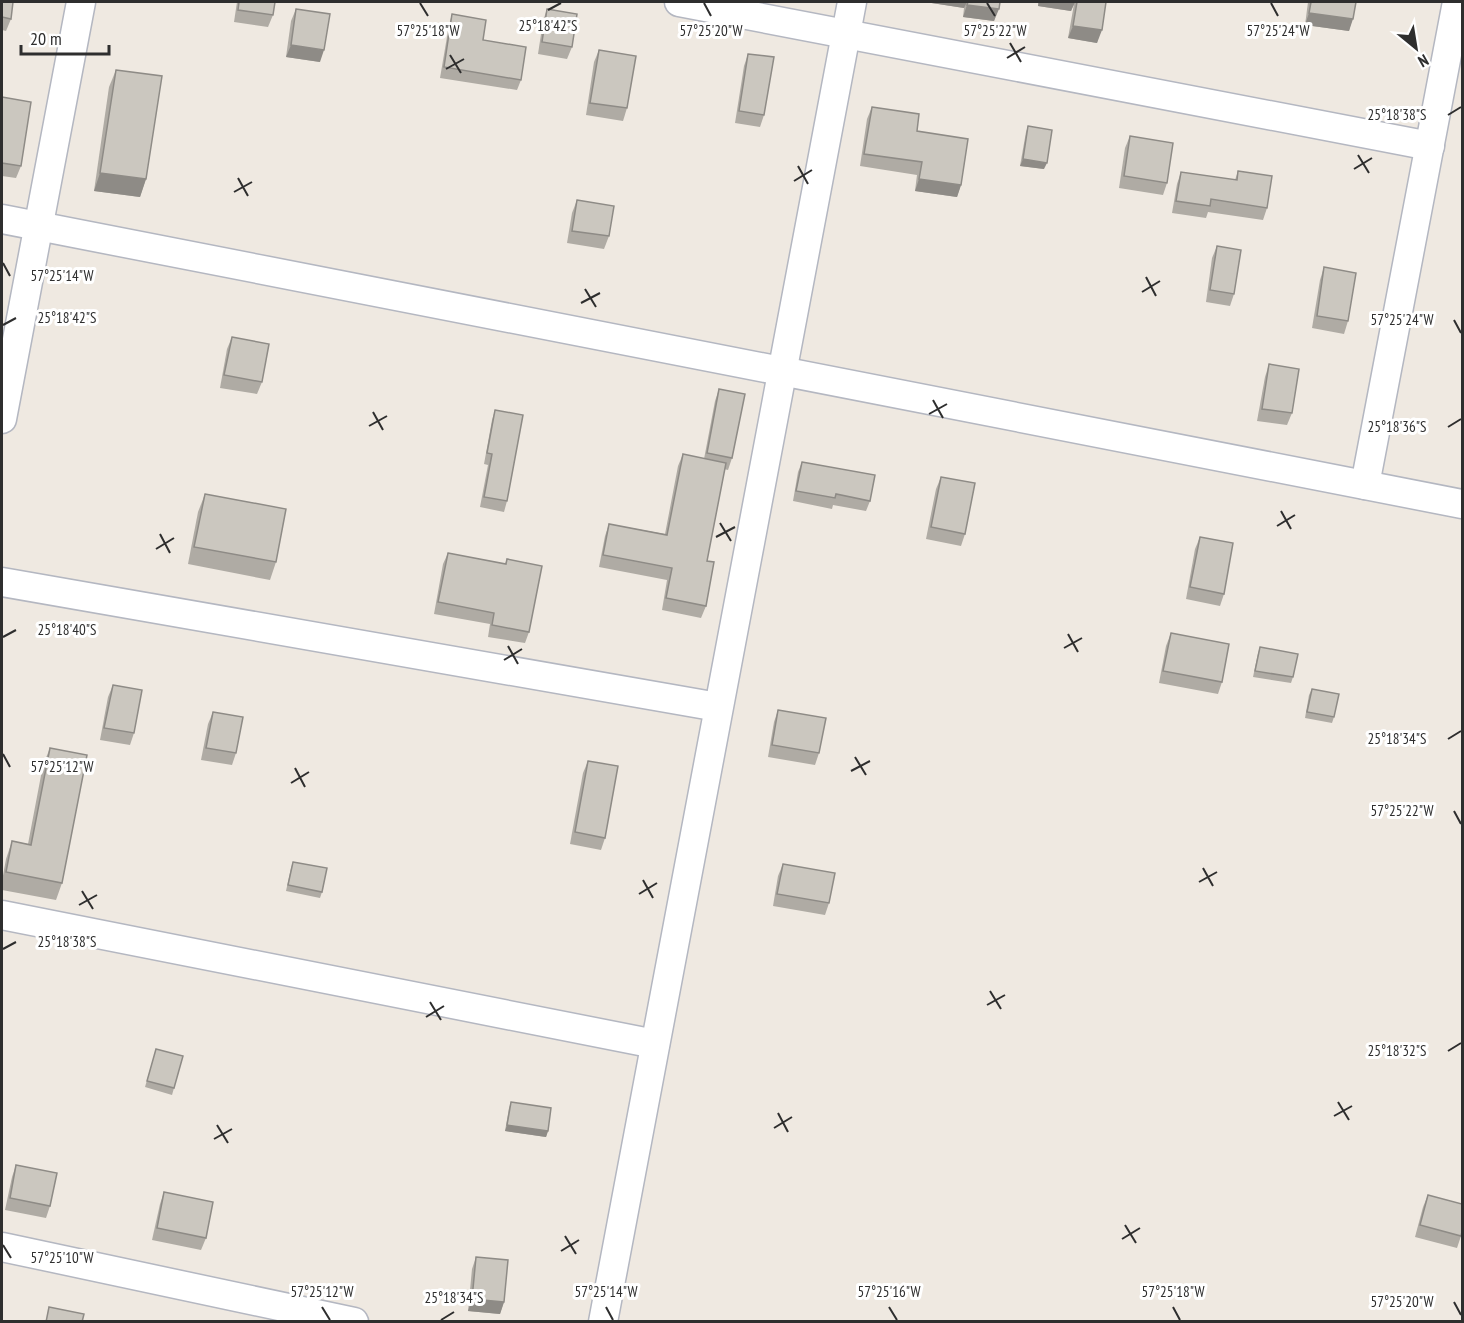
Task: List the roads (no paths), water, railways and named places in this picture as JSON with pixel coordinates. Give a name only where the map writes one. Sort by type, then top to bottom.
[{"type":"street","points":[[2,419],[81,2]]},
{"type":"street","points":[[679,2],[1430,146]]},
{"type":"street","points":[[603,1322],[852,2]]},
{"type":"street","points":[[1365,485],[1457,2]]},
{"type":"street","points":[[2,219],[1462,504]]},
{"type":"street","points":[[2,582],[718,707]]},
{"type":"street","points":[[2,915],[655,1044]]},
{"type":"street","points":[[2,1247],[354,1322]]}]
